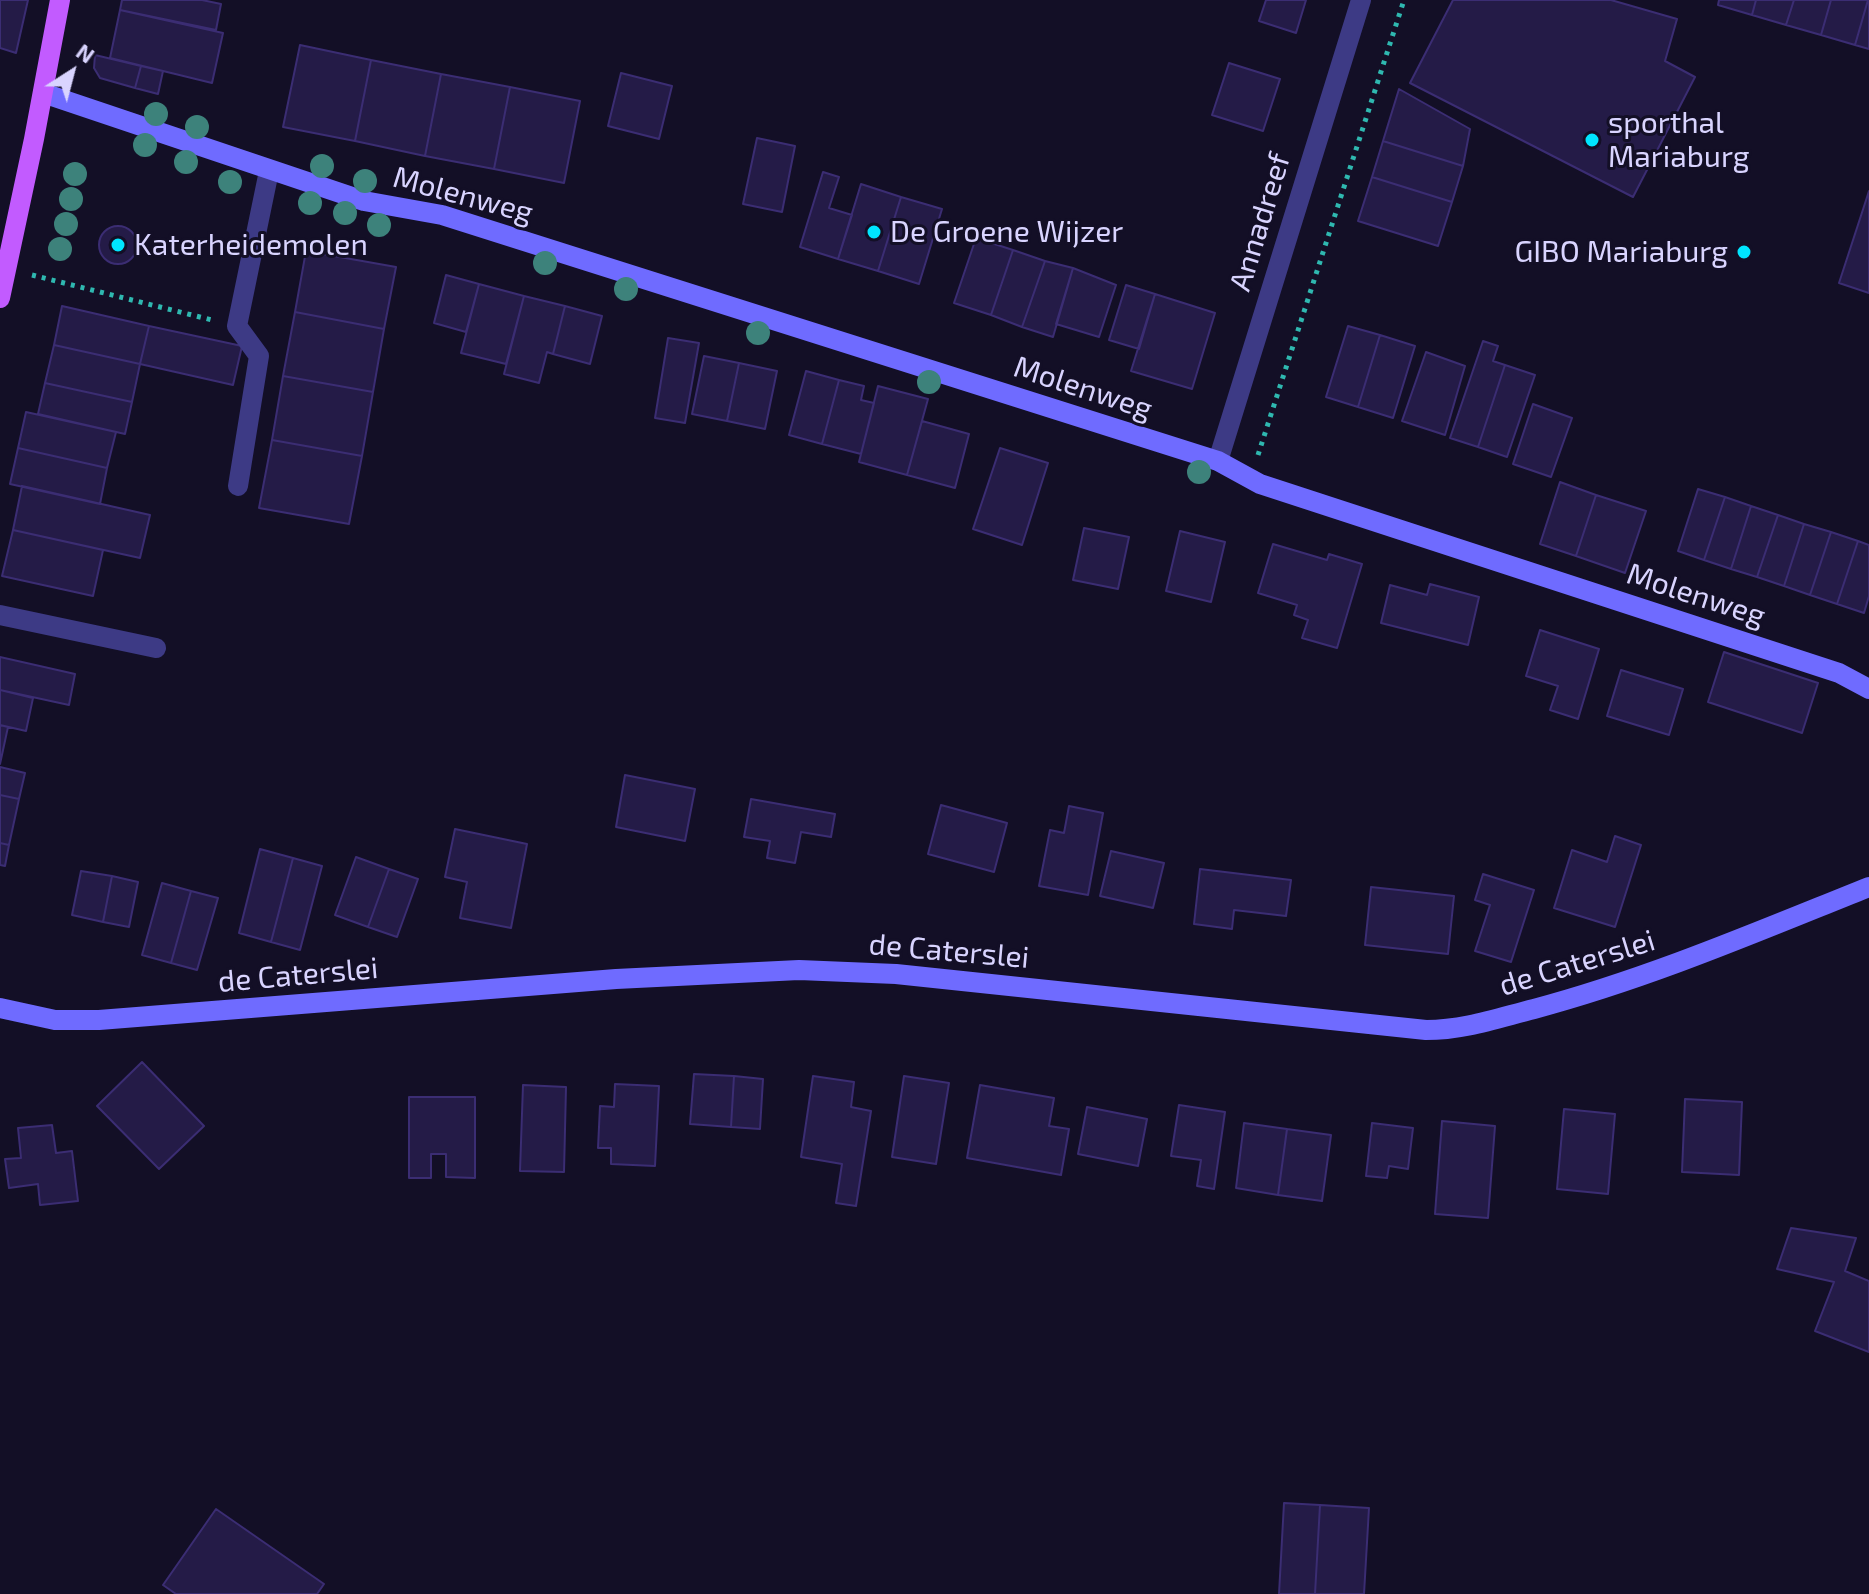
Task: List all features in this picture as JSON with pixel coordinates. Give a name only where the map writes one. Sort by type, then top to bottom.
[{"type":"main road","points":[[0,298],[60,0]]},
{"type":"street","name":"Annadreef","points":[[1218,461],[1361,0]]},
{"type":"street","name":"Molenweg","points":[[43,93],[364,201],[442,215],[1218,461],[1275,489],[1839,673],[1869,689]]},
{"type":"street","points":[[238,486],[259,356],[237,326],[269,171]]},
{"type":"street","points":[[0,615],[156,648]]},
{"type":"street","name":"de Caterslei","points":[[0,1008],[55,1020],[99,1020],[616,979],[799,970],[896,974],[1426,1030],[1454,1030],[1560,1002],[1662,970],[1869,887]]},
{"type":"path","points":[[1251,479],[1404,0]]},
{"type":"path","points":[[7,269],[237,326]]},
{"type":"building","points":[[0,0],[28,0],[16,53],[0,48]]},
{"type":"building","points":[[122,0],[202,0],[221,4],[216,30],[120,10]]},
{"type":"building","points":[[1266,0],[1306,0],[1296,33],[1259,21]]},
{"type":"building","name":"sporthal Mariaburg","points":[[1453,0],[1611,0],[1677,19],[1665,61],[1695,77],[1633,197],[1410,83]]},
{"type":"building","points":[[1719,0],[1756,0],[1752,15],[1718,5]]},
{"type":"building","points":[[1756,0],[1794,0],[1786,25],[1752,15]]},
{"type":"building","points":[[1794,0],[1831,0],[1821,35],[1786,25]]},
{"type":"building","points":[[1831,0],[1868,0],[1855,45],[1821,35]]},
{"type":"building","points":[[1869,0],[1869,49],[1855,45]]},
{"type":"building","points":[[120,10],[223,33],[212,83],[110,58]]},
{"type":"building","points":[[300,45],[371,60],[355,141],[283,127]]},
{"type":"building","points":[[95,55],[141,66],[135,88],[100,78],[94,68]]},
{"type":"building","points":[[371,60],[441,74],[425,156],[355,141]]},
{"type":"building","points":[[1229,63],[1280,79],[1263,131],[1212,115]]},
{"type":"building","points":[[141,66],[163,71],[158,94],[135,88]]},
{"type":"building","points":[[621,73],[672,86],[659,139],[608,126]]},
{"type":"building","points":[[441,74],[510,87],[494,169],[425,156]]},
{"type":"building","points":[[510,87],[580,101],[564,183],[494,169]]},
{"type":"building","points":[[1399,89],[1470,129],[1463,166],[1383,141]]},
{"type":"building","points":[[757,138],[795,146],[782,212],[743,204]]},
{"type":"building","points":[[1383,141],[1463,166],[1452,202],[1372,177]]},
{"type":"building","points":[[823,172],[839,177],[829,208],[852,215],[838,259],[800,247]]},
{"type":"building","points":[[1372,177],[1452,202],[1438,246],[1358,221]]},
{"type":"building","points":[[861,184],[901,197],[878,271],[838,259]]},
{"type":"building","points":[[1869,191],[1869,293],[1839,283]]},
{"type":"building","points":[[901,197],[942,209],[919,284],[878,271]]},
{"type":"building","name":"Katerheidemolen","points":[[118,226],[132,231],[137,245],[132,259],[118,264],[104,259],[99,245],[104,231]]},
{"type":"building","points":[[976,238],[1013,250],[991,315],[954,303]]},
{"type":"building","points":[[1013,250],[1045,261],[1022,327],[991,315]]},
{"type":"building","points":[[306,251],[396,267],[384,329],[295,312]]},
{"type":"building","points":[[1045,261],[1073,268],[1053,337],[1022,327]]},
{"type":"building","points":[[1073,268],[1116,285],[1099,337],[1056,324]]},
{"type":"building","points":[[446,275],[479,284],[466,332],[434,323]]},
{"type":"building","points":[[479,284],[524,296],[506,364],[461,353]]},
{"type":"building","points":[[1126,285],[1155,294],[1139,349],[1109,340]]},
{"type":"building","points":[[1155,294],[1215,313],[1192,389],[1131,371]]},
{"type":"building","points":[[524,296],[565,306],[553,354],[547,352],[539,383],[504,374]]},
{"type":"building","points":[[62,306],[149,326],[140,364],[54,345]]},
{"type":"building","points":[[565,306],[602,316],[590,364],[553,354]]},
{"type":"building","points":[[295,312],[384,329],[373,392],[283,376]]},
{"type":"building","points":[[149,326],[242,346],[233,385],[140,364]]},
{"type":"building","points":[[1348,326],[1380,335],[1358,407],[1326,397]]},
{"type":"building","points":[[1380,335],[1415,346],[1393,418],[1358,407]]},
{"type":"building","points":[[668,338],[699,343],[685,423],[655,418]]},
{"type":"building","points":[[1483,341],[1498,346],[1493,361],[1505,365],[1478,447],[1450,438]]},
{"type":"building","points":[[54,345],[140,364],[132,402],[45,383]]},
{"type":"building","points":[[1426,352],[1465,366],[1445,435],[1402,421]]},
{"type":"building","points":[[704,356],[739,363],[727,421],[692,414]]},
{"type":"building","points":[[739,363],[777,371],[765,429],[727,421]]},
{"type":"building","points":[[1505,365],[1535,375],[1507,457],[1478,447]]},
{"type":"building","points":[[806,371],[839,380],[822,444],[789,435]]},
{"type":"building","points":[[283,376],[373,392],[362,456],[272,440]]},
{"type":"building","points":[[839,380],[864,386],[861,400],[874,403],[861,454],[822,444]]},
{"type":"building","points":[[45,383],[132,402],[125,434],[38,414]]},
{"type":"building","points":[[878,386],[928,399],[907,475],[859,462]]},
{"type":"building","points":[[1533,404],[1572,418],[1551,477],[1513,464]]},
{"type":"building","points":[[26,412],[116,432],[107,468],[18,448]]},
{"type":"building","points":[[922,421],[969,434],[955,488],[907,475]]},
{"type":"building","points":[[272,440],[362,456],[349,524],[259,508]]},
{"type":"building","points":[[18,448],[107,468],[100,504],[10,484]]},
{"type":"building","points":[[1000,448],[1048,463],[1022,545],[973,529]]},
{"type":"building","points":[[1560,482],[1596,495],[1576,556],[1540,544]]},
{"type":"building","points":[[22,486],[150,515],[140,558],[13,530]]},
{"type":"building","points":[[1698,489],[1725,497],[1704,560],[1678,551]]},
{"type":"building","points":[[1596,495],[1646,511],[1625,573],[1576,556]]},
{"type":"building","points":[[1725,497],[1751,506],[1731,569],[1704,560]]},
{"type":"building","points":[[1751,506],[1778,515],[1757,577],[1731,569]]},
{"type":"building","points":[[1778,515],[1804,524],[1784,586],[1757,577]]},
{"type":"building","points":[[1804,524],[1831,532],[1810,595],[1784,586]]},
{"type":"building","points":[[1084,528],[1129,537],[1118,589],[1073,580]]},
{"type":"building","points":[[13,530],[103,550],[93,596],[2,576]]},
{"type":"building","points":[[1180,531],[1225,542],[1211,602],[1166,591]]},
{"type":"building","points":[[1831,532],[1858,541],[1837,604],[1810,595]]},
{"type":"building","points":[[1858,541],[1869,545],[1869,596],[1864,613],[1837,604]]},
{"type":"building","points":[[1273,544],[1327,560],[1329,554],[1362,564],[1337,648],[1302,638],[1308,620],[1294,615],[1297,605],[1258,593]]},
{"type":"building","points":[[1430,584],[1479,597],[1468,645],[1381,623],[1390,585],[1427,595]]},
{"type":"building","points":[[1540,630],[1599,649],[1578,719],[1550,710],[1558,686],[1526,676]]},
{"type":"building","points":[[1724,652],[1818,683],[1802,733],[1708,702]]},
{"type":"building","points":[[0,657],[75,674],[69,705],[0,690]]},
{"type":"building","points":[[1621,670],[1683,689],[1669,735],[1607,716]]},
{"type":"building","points":[[0,690],[33,698],[26,731],[0,725]]},
{"type":"building","points":[[0,725],[8,727],[0,764]]},
{"type":"building","points":[[0,767],[25,773],[19,799],[0,795]]},
{"type":"building","points":[[625,775],[695,789],[685,841],[616,827]]},
{"type":"building","points":[[0,795],[19,799],[9,845],[0,843]]},
{"type":"building","points":[[751,799],[835,814],[831,837],[801,832],[795,863],[767,858],[770,841],[744,837]]},
{"type":"building","points":[[941,805],[1007,823],[994,872],[928,854]]},
{"type":"building","points":[[1069,806],[1103,813],[1088,895],[1039,886],[1050,830],[1064,833]]},
{"type":"building","points":[[455,829],[527,844],[511,928],[460,918],[467,882],[445,877]]},
{"type":"building","points":[[1615,836],[1641,845],[1615,927],[1554,908],[1572,850],[1607,862]]},
{"type":"building","points":[[0,843],[9,845],[5,866],[0,865]]},
{"type":"building","points":[[260,849],[293,858],[271,942],[239,933]]},
{"type":"building","points":[[1111,851],[1164,863],[1153,908],[1100,896]]},
{"type":"building","points":[[356,857],[389,869],[368,927],[335,915]]},
{"type":"building","points":[[293,858],[322,866],[300,950],[271,942]]},
{"type":"building","points":[[389,869],[418,879],[397,937],[368,927]]},
{"type":"building","points":[[1200,869],[1291,880],[1286,916],[1234,910],[1232,929],[1194,924]]},
{"type":"building","points":[[81,871],[112,876],[103,922],[72,915]]},
{"type":"building","points":[[1483,874],[1534,890],[1511,962],[1475,951],[1490,905],[1475,900]]},
{"type":"building","points":[[112,876],[138,882],[129,927],[103,922]]},
{"type":"building","points":[[162,883],[191,891],[171,963],[142,955]]},
{"type":"building","points":[[1371,887],[1454,896],[1448,954],[1365,945]]},
{"type":"building","points":[[191,891],[218,898],[197,970],[171,963]]},
{"type":"building","points":[[142,1062],[204,1126],[159,1169],[97,1106]]},
{"type":"building","points":[[694,1074],[734,1076],[731,1127],[690,1124]]},
{"type":"building","points":[[734,1076],[763,1079],[760,1129],[731,1127]]},
{"type":"building","points":[[813,1076],[854,1082],[851,1107],[871,1111],[856,1206],[836,1203],[842,1164],[801,1157]]},
{"type":"building","points":[[904,1076],[949,1083],[936,1164],[892,1157]]},
{"type":"building","points":[[615,1084],[659,1086],[655,1166],[611,1164],[611,1148],[598,1148],[600,1106],[614,1107]]},
{"type":"building","points":[[523,1085],[566,1087],[564,1172],[520,1171]]},
{"type":"building","points":[[980,1085],[1054,1098],[1049,1126],[1069,1129],[1061,1175],[967,1158]]},
{"type":"building","points":[[409,1097],[475,1097],[475,1178],[446,1177],[446,1154],[431,1154],[431,1178],[409,1178]]},
{"type":"building","points":[[1685,1099],[1742,1102],[1739,1175],[1682,1172]]},
{"type":"building","points":[[1179,1105],[1225,1112],[1214,1189],[1197,1186],[1201,1160],[1171,1156]]},
{"type":"building","points":[[1087,1107],[1147,1119],[1138,1166],[1078,1154]]},
{"type":"building","points":[[1564,1109],[1615,1114],[1608,1194],[1557,1189]]},
{"type":"building","points":[[1442,1121],[1495,1126],[1488,1218],[1435,1214]]},
{"type":"building","points":[[1244,1123],[1287,1129],[1278,1195],[1236,1188]]},
{"type":"building","points":[[1372,1123],[1413,1128],[1408,1169],[1389,1166],[1387,1178],[1366,1176]]},
{"type":"building","points":[[52,1125],[56,1153],[72,1151],[78,1201],[40,1205],[38,1184],[9,1188],[5,1159],[21,1158],[18,1128]]},
{"type":"building","points":[[1287,1129],[1331,1135],[1322,1201],[1278,1195]]},
{"type":"building","points":[[1791,1228],[1856,1238],[1845,1271],[1869,1281],[1869,1352],[1815,1331],[1834,1282],[1777,1269]]},
{"type":"building","points":[[1284,1503],[1320,1505],[1315,1594],[1279,1594]]},
{"type":"building","points":[[1320,1505],[1369,1508],[1364,1594],[1315,1594]]},
{"type":"building","points":[[216,1509],[324,1584],[317,1594],[176,1594],[163,1585]]},
{"type":"place","name":"sporthal Mariaburg","points":[[1592,140]]},
{"type":"place","name":"De Groene Wijzer","points":[[874,232]]},
{"type":"place","name":"Katerheidemolen","points":[[118,245]]},
{"type":"place","name":"GIBO Mariaburg","points":[[1744,252]]}]
